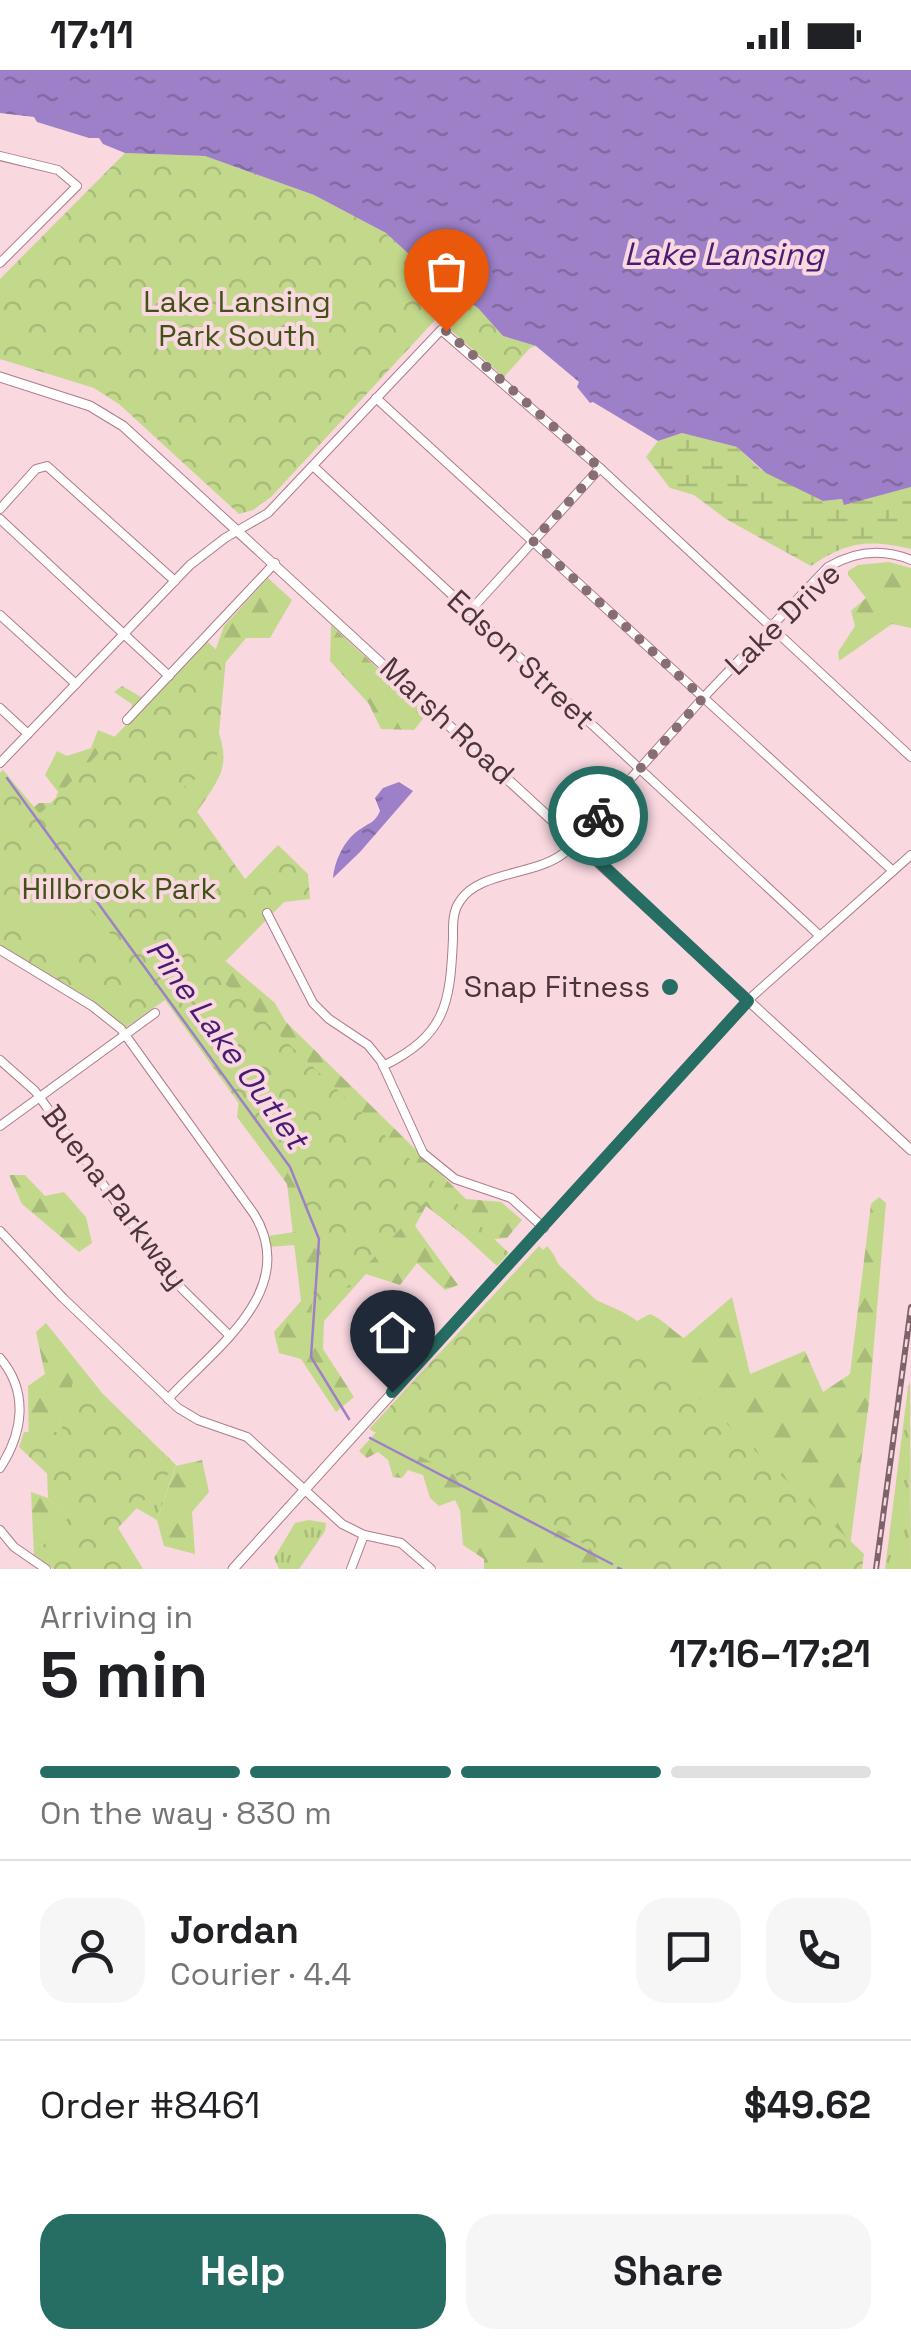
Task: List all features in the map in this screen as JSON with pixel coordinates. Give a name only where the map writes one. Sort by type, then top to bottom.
[{"type":"main road","name":"Marsh Road","points":[[0,377],[112,417],[910,1150]]},
{"type":"main road","points":[[233,1569],[748,1001]]},
{"type":"street","points":[[0,157],[58,170],[77,186],[0,263]]},
{"type":"street","points":[[0,763],[174,581],[206,551],[268,513],[436,332],[446,331],[772,625],[911,757]]},
{"type":"street","points":[[376,398],[893,870]]},
{"type":"street","points":[[1,507],[36,470],[47,466],[174,581]]},
{"type":"street","name":"Edson Street","points":[[313,466],[819,935]]},
{"type":"street","points":[[469,612],[600,468]]},
{"type":"street","points":[[2,521],[169,676]]},
{"type":"street","name":"Lake Drive","points":[[383,1066],[420,1044],[441,1018],[451,982],[454,912],[463,897],[478,885],[552,862],[821,573],[844,559],[878,552],[911,560]]},
{"type":"street","points":[[127,720],[275,563]]},
{"type":"street","points":[[0,616],[76,684]]},
{"type":"street","points":[[0,708],[28,734]]},
{"type":"street","points":[[748,1001],[911,855]]},
{"type":"street","points":[[267,912],[313,1003],[368,1045],[383,1066],[412,1134],[430,1160],[456,1178],[511,1198],[544,1228]]},
{"type":"street","points":[[0,950],[92,1006],[126,1035],[254,1214],[265,1239],[263,1287],[252,1309],[168,1398]]},
{"type":"street","points":[[0,1126],[156,1012]]},
{"type":"street","name":"Buena Parkway","points":[[0,1060],[40,1098],[172,1279],[228,1336]]},
{"type":"street","points":[[0,1231],[63,1298],[188,1415],[247,1437],[336,1520],[364,1535],[401,1543],[431,1569]]},
{"type":"street","points":[[0,1358],[15,1382],[20,1410],[16,1442],[0,1468]]},
{"type":"street","points":[[0,1530],[14,1547],[46,1569]]},
{"type":"street","points":[[351,1569],[364,1535]]},
{"type":"green space","name":"Lake Lansing Park South","points":[[125,153],[205,156],[314,195],[386,233],[438,281],[478,308],[503,336],[536,346],[504,377],[437,318],[271,497],[253,510],[239,514],[119,404],[94,388],[0,359],[0,279]]},
{"type":"green space","points":[[682,433],[737,447],[760,469],[823,501],[843,499],[844,504],[911,487],[911,549],[859,544],[836,551],[811,566],[726,519],[694,495],[670,488],[646,457],[658,441]]},
{"type":"green space","points":[[889,562],[911,568],[911,628],[892,624],[839,661],[838,652],[855,626],[851,611],[866,598],[848,571],[858,565]]},
{"type":"green space","name":"Hillbrook Park","points":[[268,578],[292,600],[270,638],[246,638],[225,663],[210,710],[221,742],[223,764],[196,813],[216,953],[275,1003],[285,1021],[466,1199],[501,1202],[522,1220],[507,1238],[471,1241],[426,1206],[415,1226],[458,1285],[445,1290],[417,1263],[400,1285],[366,1274],[324,1321],[323,1349],[354,1397],[336,1412],[301,1359],[279,1353],[274,1332],[301,1301],[287,1184],[237,1117],[241,1084],[23,816],[39,803],[54,803],[58,792],[45,775],[57,751],[67,756],[91,748],[98,730],[115,737],[128,724],[132,704],[114,692],[122,686],[141,697],[172,687],[213,657],[224,626]]},
{"type":"green space","points":[[331,625],[427,714],[414,730],[381,729],[369,704],[330,661]]},
{"type":"green space","name":"Hillbrook Park","points":[[207,641],[226,659],[216,764],[181,789],[245,879],[278,845],[308,874],[310,899],[284,902],[214,973],[509,1253],[497,1266],[426,1201],[310,1327],[318,1243],[270,1247],[268,1236],[313,1229],[295,1182],[165,1000],[125,1028],[92,1000],[0,945],[0,773],[3,770],[40,814]]},
{"type":"green space","points":[[64,885],[70,886],[113,937],[87,952],[60,956],[34,947],[23,938],[13,926]]},
{"type":"green space","points":[[9,1175],[25,1175],[45,1196],[64,1192],[86,1217],[92,1243],[79,1252],[22,1204]]},
{"type":"green space","points":[[879,1197],[886,1203],[869,1402],[847,1569],[484,1569],[484,1559],[463,1545],[460,1510],[455,1500],[439,1506],[430,1498],[423,1475],[408,1470],[402,1478],[393,1477],[388,1460],[378,1452],[367,1458],[359,1451],[547,1246],[567,1280],[580,1292],[637,1321],[650,1314],[684,1338],[732,1297],[750,1374],[805,1351],[823,1392],[850,1374],[871,1204]]},
{"type":"green space","points":[[539,1246],[864,1554],[862,1569],[631,1569],[369,1429]]},
{"type":"green space","points":[[46,1323],[103,1394],[66,1396],[47,1473],[29,1454],[28,1386],[45,1374],[36,1332]]},
{"type":"green space","points":[[76,1369],[176,1466],[103,1544],[129,1569],[54,1569],[34,1555],[80,1505],[19,1447],[24,1432],[61,1432]]},
{"type":"green space","points":[[910,1382],[911,1569],[885,1569],[908,1387]]},
{"type":"green space","points":[[103,1394],[176,1465],[157,1520],[136,1508],[118,1528],[143,1569],[122,1569],[48,1498],[47,1473],[66,1395]]},
{"type":"green space","points":[[202,1460],[209,1492],[192,1512],[195,1554],[164,1546],[157,1520],[176,1466]]},
{"type":"green space","points":[[31,1492],[48,1498],[122,1569],[64,1569],[34,1555]]},
{"type":"green space","points":[[295,1523],[326,1523],[325,1531],[299,1569],[279,1569],[274,1558]]},
{"type":"water","name":"Lake Lansing","points":[[0,70],[911,70],[911,487],[844,505],[842,499],[823,501],[766,473],[737,447],[682,433],[658,441],[590,403],[577,387],[579,382],[536,346],[503,336],[478,308],[438,281],[386,233],[314,195],[205,156],[125,153],[103,144],[99,138],[37,122],[34,117],[0,113]]},
{"type":"water","points":[[399,782],[413,791],[333,878],[346,843],[378,815],[375,798],[383,788]]},
{"type":"waterway","name":"Pine Lake Outlet","points":[[7,778],[290,1167],[319,1239],[311,1357],[349,1419]]},
{"type":"waterway","name":"Pine Lake Outlet","points":[[370,1438],[612,1564]]},
{"type":"railway","points":[[876,1569],[911,1307]]},
{"type":"way so far","points":[[446,331],[600,468],[533,541],[703,698],[598,816]]},
{"type":"place","name":"Snap Fitness","points":[[670,987]]},
{"type":"route","points":[[392,1392],[748,1001],[576,840],[598,816]]}]
